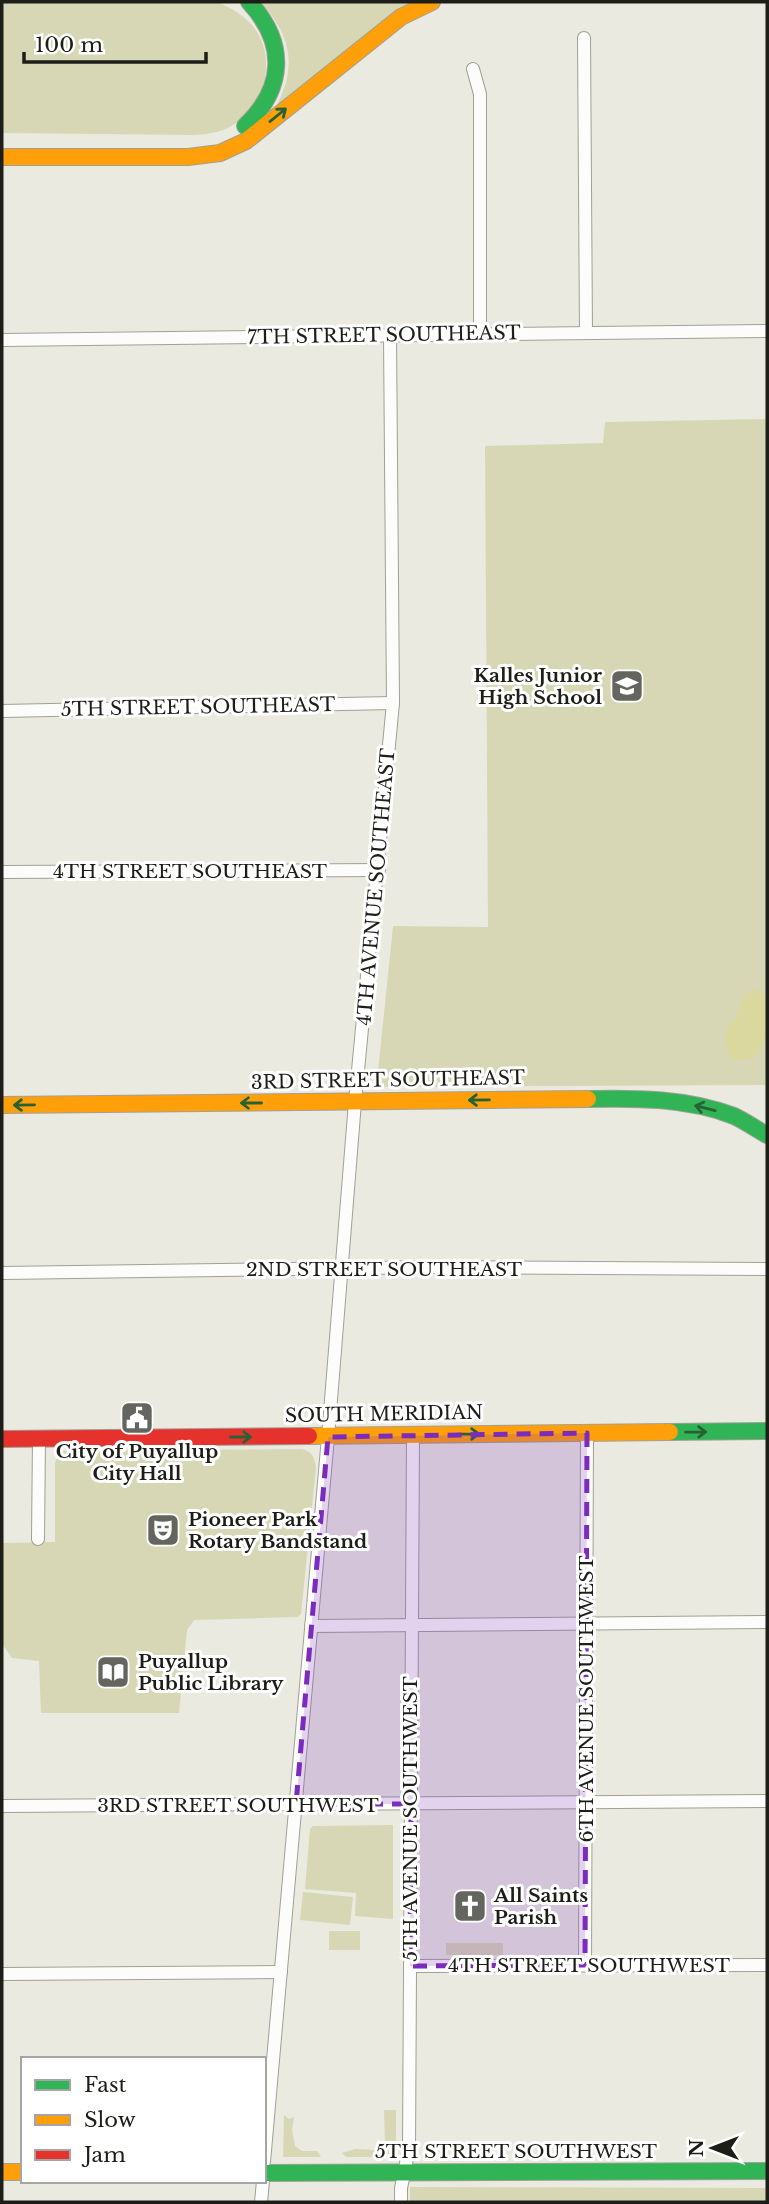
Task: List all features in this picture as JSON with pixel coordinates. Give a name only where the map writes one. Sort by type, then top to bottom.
[{"type":"main road","points":[[2,145],[188,146],[233,134],[253,120],[265,106],[271,96],[276,72],[277,58],[272,34],[263,16],[249,2]]},
{"type":"main road","points":[[2,157],[188,157],[220,153],[246,141],[364,45],[401,18],[432,2]]},
{"type":"main road","name":"3RD STREET SOUTHEAST","points":[[2,1105],[640,1098],[706,1107],[735,1117],[767,1135]]},
{"type":"main road","name":"SOUTH MERIDIAN","points":[[2,1439],[767,1431]]},
{"type":"main road","name":"5TH STREET SOUTHWEST","points":[[266,2174],[767,2171]]},
{"type":"main road","points":[[2,2172],[21,2172]]},
{"type":"street","points":[[584,38],[586,333]]},
{"type":"street","points":[[473,69],[480,94],[480,335]]},
{"type":"street","name":"7TH STREET SOUTHEAST","points":[[2,340],[767,331]]},
{"type":"street","name":"4TH AVENUE SOUTHEAST","points":[[266,2140],[355,1102],[393,703],[390,336]]},
{"type":"street","name":"5TH STREET SOUTHEAST","points":[[2,711],[393,703]]},
{"type":"street","name":"4TH STREET SOUTHEAST","points":[[2,872],[379,870]]},
{"type":"street","name":"2ND STREET SOUTHEAST","points":[[2,1273],[342,1269],[767,1269]]},
{"type":"street","name":"6TH AVENUE SOUTHWEST","points":[[585,1965],[587,1433]]},
{"type":"street","name":"5TH AVENUE SOUTHWEST","points":[[401,2202],[403,2173],[409,2149],[413,1435]]},
{"type":"street","points":[[38,1539],[39,1438]]},
{"type":"street","points":[[311,1626],[767,1622]]},
{"type":"street","name":"3RD STREET SOUTHWEST","points":[[2,1806],[767,1801]]},
{"type":"street","name":"4TH STREET SOUTHWEST","points":[[410,1966],[767,1965]]},
{"type":"street","points":[[2,1974],[281,1972]]},
{"type":"street","points":[[261,2202],[262,2183]]},
{"type":"highlighted area","points":[[587,1433],[585,1965],[410,1966],[411,1804],[296,1804],[328,1437]]},
{"type":"green space","points":[[2,2],[216,2],[239,13],[256,30],[265,51],[262,91],[256,102],[237,122],[211,133],[2,133]]},
{"type":"green space","points":[[261,2],[411,2],[273,112],[286,82],[288,55],[280,28]]},
{"type":"green space","name":"Kalles Junior High School","points":[[767,419],[767,1085],[380,1087],[377,1081],[393,926],[488,927],[485,446],[603,443],[605,422]]},
{"type":"green space","points":[[302,1449],[312,1455],[316,1467],[301,1614],[297,1617],[194,1620],[187,1630],[179,1713],[41,1713],[39,1661],[12,1658],[2,1644],[2,1543],[55,1542],[55,1463],[58,1454],[63,1451]]},
{"type":"green space","points":[[393,1825],[393,1919],[355,1916],[356,1893],[305,1889],[310,1829],[313,1826]]},
{"type":"green space","points":[[303,1892],[353,1897],[350,1925],[300,1920]]},
{"type":"green space","points":[[329,1931],[360,1931],[360,1950],[329,1950]]},
{"type":"green space","points":[[446,1943],[503,1943],[503,1955],[446,1955]]},
{"type":"green space","points":[[384,2110],[396,2110],[396,2151],[389,2157],[346,2157],[342,2153],[355,2149],[376,2150],[385,2143]]},
{"type":"green space","points":[[284,2115],[289,2119],[294,2117],[292,2130],[295,2146],[302,2151],[317,2151],[321,2157],[283,2157]]},
{"type":"green space","points":[[410,2187],[767,2188],[767,2202],[410,2202]]},
{"type":"shaded area","points":[[754,989],[766,993],[764,1041],[753,1057],[744,1060],[732,1059],[726,1042],[727,1029],[744,997]]},
{"type":"traffic: fast","points":[[245,126],[268,96],[276,65],[270,33],[249,2]]},
{"type":"traffic: fast","points":[[588,1099],[680,1102],[734,1116],[767,1135]]},
{"type":"traffic: fast","points":[[670,1432],[767,1431]]},
{"type":"traffic: fast","points":[[266,2173],[767,2171]]},
{"type":"traffic: slow","points":[[2,157],[188,157],[220,153],[246,141],[401,17],[432,2]]},
{"type":"traffic: slow","points":[[2,1105],[588,1099]]},
{"type":"traffic: slow","points":[[309,1436],[670,1432]]},
{"type":"traffic: slow","points":[[2,2172],[21,2172]]},
{"type":"traffic: jam","points":[[2,1439],[309,1436]]},
{"type":"place","name":"Kalles Junior High School","points":[[627,686]]},
{"type":"place","name":"City of Puyallup City Hall","points":[[137,1418]]},
{"type":"place","name":"Pioneer Park Rotary Bandstand","points":[[163,1530]]},
{"type":"place","name":"Puyallup Public Library","points":[[113,1672]]},
{"type":"place","name":"All Saints Parish","points":[[470,1906]]}]
